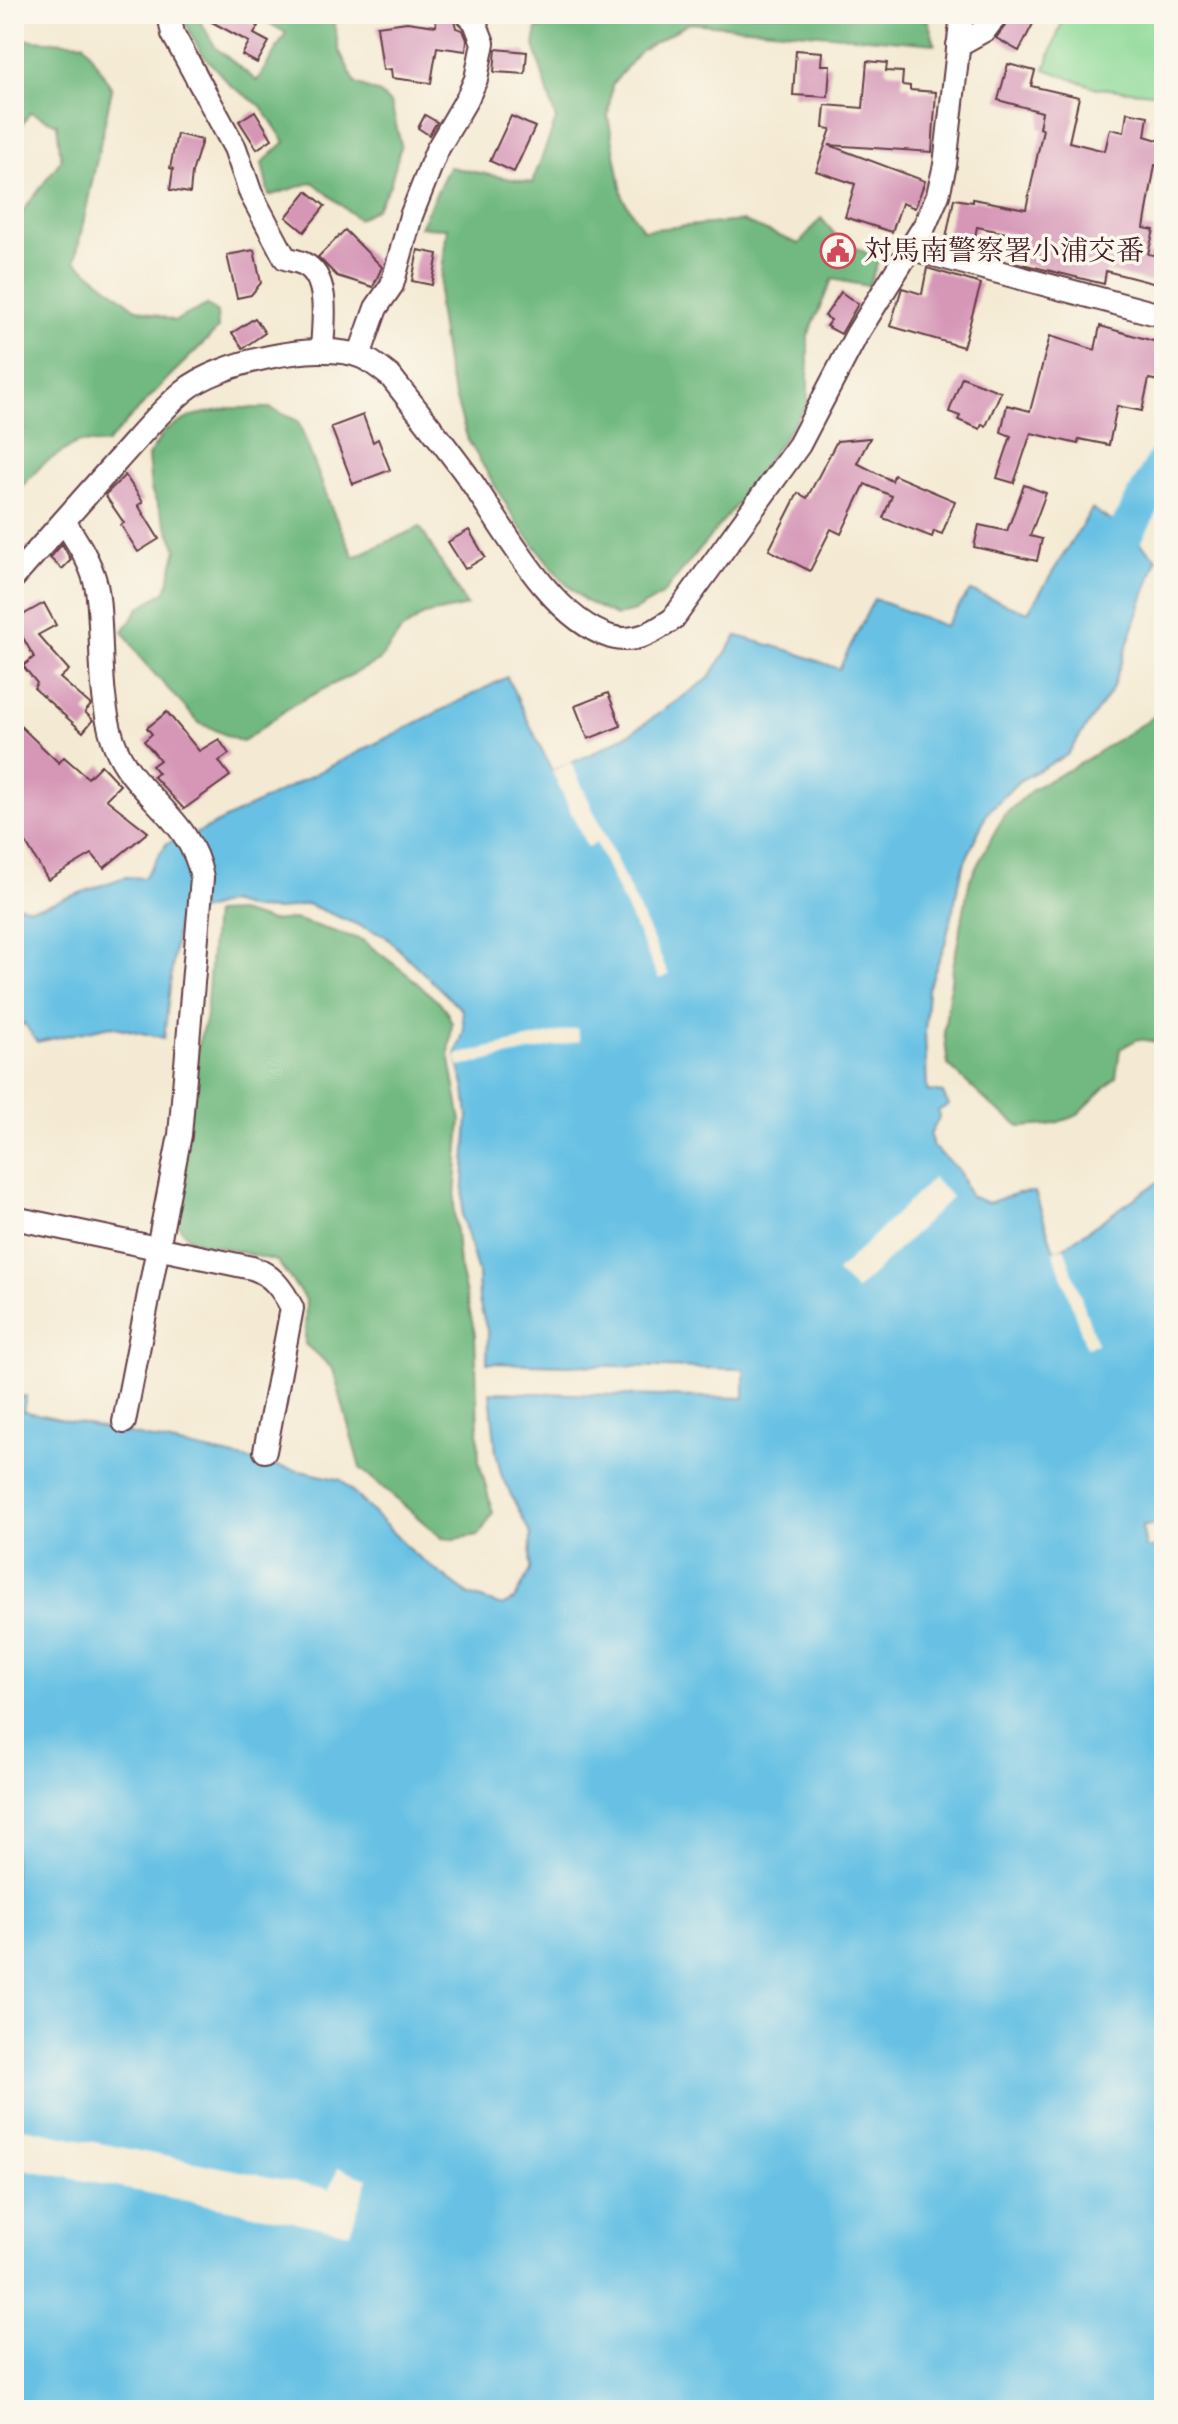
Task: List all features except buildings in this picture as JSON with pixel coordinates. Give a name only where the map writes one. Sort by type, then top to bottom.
[{"type":"street","points":[[169,14],[173,34],[235,148],[251,194],[285,258],[307,265],[317,278],[323,296],[322,350]]},
{"type":"street","points":[[359,356],[376,308],[392,285],[411,216],[437,150],[468,97],[480,64],[483,43],[475,22],[467,14]]},
{"type":"street","points":[[14,577],[133,443],[185,390],[207,378],[253,362],[302,351],[322,350],[359,356],[391,377],[467,476],[515,549],[558,601],[592,629],[612,637],[629,640],[653,633],[673,619],[799,445],[857,334],[912,249],[938,195],[951,123],[962,14]]},
{"type":"street","points":[[958,45],[985,30],[997,14]]},
{"type":"street","points":[[912,249],[1164,316]]},
{"type":"street","points":[[64,521],[83,552],[96,583],[105,699],[113,740],[144,788],[184,830],[196,853],[202,878],[180,1135],[124,1422]]},
{"type":"street","points":[[14,1218],[261,1271],[284,1292],[292,1308],[265,1451]]},
{"type":"green space","points":[[253,14],[351,14],[334,23],[339,50],[356,84],[379,93],[391,104],[401,145],[390,185],[376,209],[358,219],[313,182],[269,196],[262,163],[285,142],[261,106],[230,85],[200,51],[183,18],[198,17],[216,48],[257,81],[286,33]]},
{"type":"green space","points":[[566,14],[910,14],[928,21],[935,44],[689,23],[640,51],[612,85],[608,116],[623,198],[643,230],[742,221],[799,244],[821,218],[838,238],[879,260],[868,286],[832,279],[808,336],[808,403],[737,504],[662,595],[634,611],[616,616],[585,601],[562,580],[517,523],[468,440],[447,370],[438,306],[447,228],[420,227],[449,167],[532,183],[556,120],[534,45],[537,29],[565,18]]},
{"type":"green space","points":[[1065,14],[1164,14],[1164,94],[1097,88],[1045,69]]},
{"type":"green space","points":[[14,39],[84,43],[112,89],[75,261],[135,308],[175,321],[207,305],[217,313],[218,329],[106,444],[78,442],[43,464],[14,495],[14,223],[61,160],[57,124],[30,112],[19,130],[23,154],[14,176]]},
{"type":"green space","points":[[230,408],[270,408],[298,421],[354,557],[420,527],[467,606],[424,615],[401,631],[379,661],[294,704],[242,742],[199,723],[142,660],[123,631],[140,607],[166,591],[177,549],[151,490],[148,456],[165,431],[192,416]]},
{"type":"green space","points":[[1164,710],[1164,1043],[1138,1039],[1120,1049],[1116,1077],[1076,1116],[1049,1125],[1021,1127],[993,1107],[948,1065],[944,1031],[970,879],[1003,816],[1034,788],[1076,766]]},
{"type":"green space","points":[[238,912],[270,921],[294,919],[362,940],[445,1008],[452,1023],[449,1054],[461,1121],[454,1210],[459,1265],[475,1334],[479,1462],[493,1513],[479,1535],[442,1538],[360,1468],[333,1369],[305,1344],[306,1300],[277,1261],[191,1240],[178,1225],[196,1052],[206,1017],[214,913]]},
{"type":"water","points":[[1092,509],[1127,531],[1157,559],[1112,689],[1067,755],[1019,781],[987,813],[963,866],[945,944],[928,989],[925,1032],[927,1091],[943,1093],[948,1105],[938,1111],[939,1118],[930,1135],[933,1147],[958,1169],[970,1196],[988,1203],[1018,1193],[1035,1192],[1054,1251],[1164,1178],[1164,1525],[1142,1526],[1146,1548],[1164,1548],[1164,2410],[14,2410],[14,1395],[15,1398],[26,1396],[23,1411],[341,1480],[412,1552],[469,1595],[502,1606],[515,1599],[530,1570],[531,1535],[502,1477],[496,1452],[490,1392],[744,1398],[744,1369],[487,1363],[488,1334],[479,1301],[478,1273],[462,1216],[468,1117],[456,1055],[464,1030],[462,1010],[385,936],[307,904],[278,910],[252,909],[229,902],[178,918],[164,1038],[111,1026],[37,1042],[24,1023],[14,1033],[14,904],[29,908],[43,906],[125,877],[144,878],[167,843],[202,831],[507,677],[552,771],[634,731],[708,679],[737,636],[839,669],[874,599],[945,626],[970,591],[1028,612]]},
{"type":"pier","points":[[571,762],[669,975],[659,979],[596,843],[587,847],[552,771]]},
{"type":"pier","points":[[577,1028],[580,1041],[459,1067],[456,1055]]},
{"type":"pier","points":[[933,1178],[952,1197],[856,1291],[837,1272]]},
{"type":"pier","points":[[1064,1247],[1097,1344],[1086,1347],[1053,1251]]},
{"type":"pier","points":[[14,2126],[330,2189],[338,2168],[368,2178],[350,2233],[14,2167]]},
{"type":"waterway","points":[[1127,531],[1164,463]]},
{"type":"place","name":"対馬南警察署小浦交番","points":[[838,251]]}]
